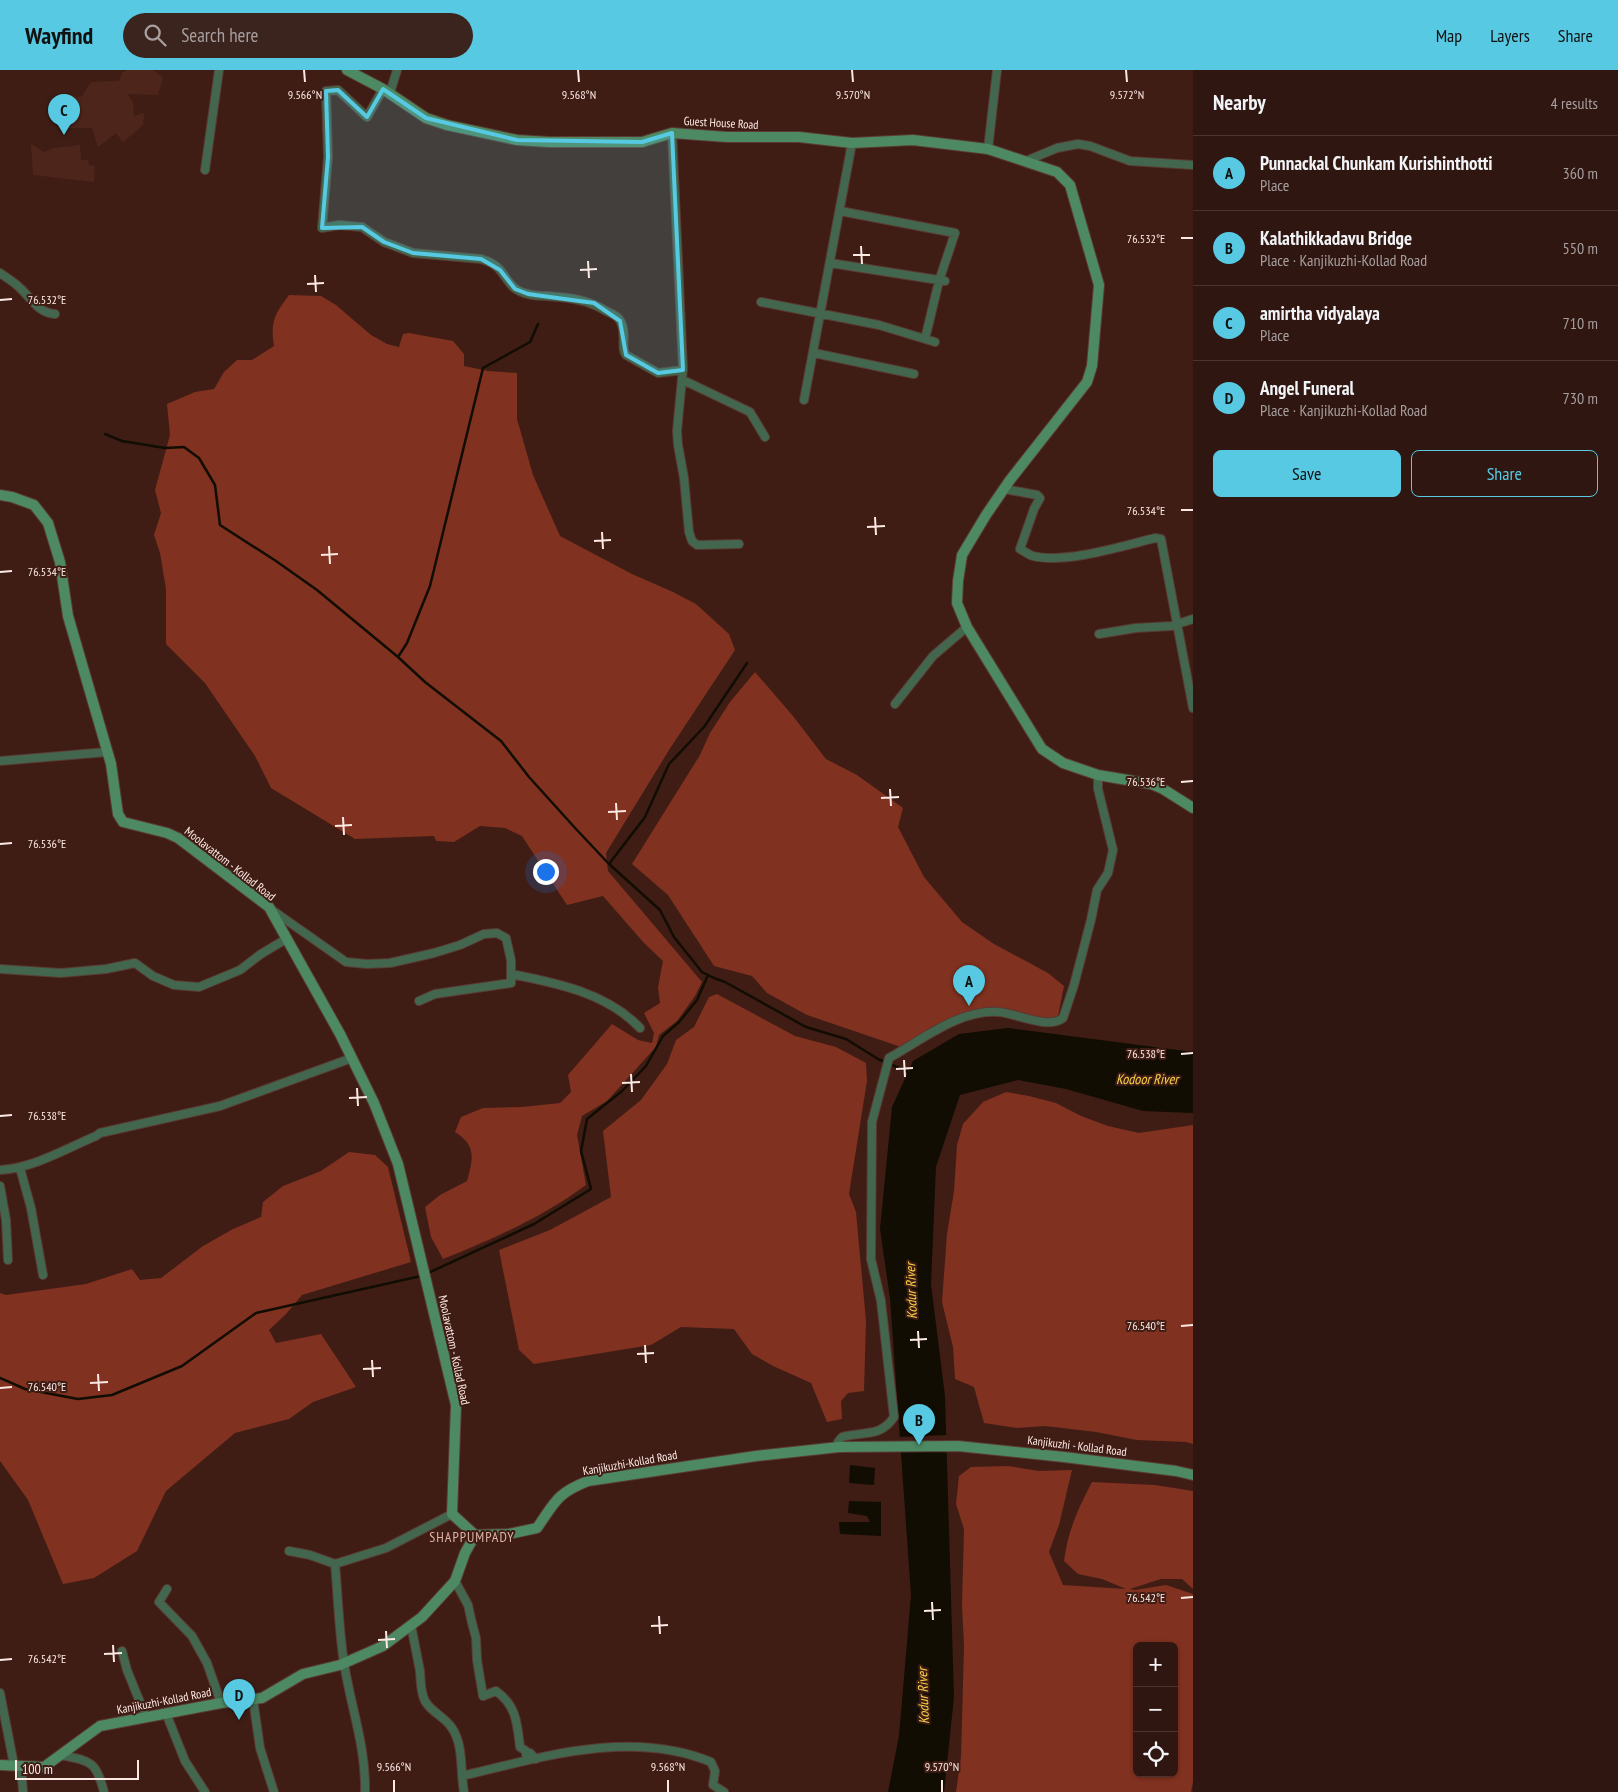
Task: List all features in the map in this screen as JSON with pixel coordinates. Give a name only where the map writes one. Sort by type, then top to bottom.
[{"type":"main road","name":"Guest House Road","points":[[347,70],[387,91],[426,118],[447,125],[517,140],[642,142],[672,133],[727,137],[799,137],[852,143],[913,140],[988,149],[1057,172],[1070,185],[1099,285],[1092,366],[1087,382],[1004,489]]},
{"type":"main road","points":[[1004,489],[962,555],[957,603],[967,627],[1042,749],[1063,762],[1098,775],[1151,784],[1163,789],[1193,808]]},
{"type":"main road","name":"Moolavattom - Kollad Road","points":[[0,496],[12,497],[34,505],[48,524],[60,562],[68,616],[111,764],[118,814],[123,822],[167,833],[178,838],[268,907],[352,1058],[374,1103],[398,1164],[456,1405],[452,1514]]},
{"type":"main road","name":"Kanjikuzhi - Kollad Road","points":[[886,1448],[958,1446],[1064,1457],[1176,1471],[1193,1475]]},
{"type":"main road","name":"Kanjikuzhi-Kollad Road","points":[[0,1765],[44,1767],[100,1726],[166,1712],[262,1698],[303,1674],[344,1664],[383,1646],[422,1617],[455,1580],[475,1535],[509,1534],[537,1528],[559,1496],[573,1487],[588,1481],[756,1456],[839,1447],[886,1448]]},
{"type":"main road","points":[[452,1514],[475,1535]]},
{"type":"street","points":[[205,170],[219,70]]},
{"type":"street","points":[[397,70],[387,91],[367,117],[338,90],[326,92],[328,156],[322,228],[339,225],[362,227],[384,242],[413,254],[481,259],[491,262],[515,289],[528,294],[573,298],[594,303],[620,321],[625,333],[623,350],[626,355],[658,373],[682,370]]},
{"type":"street","points":[[988,149],[997,70]]},
{"type":"street","points":[[672,133],[683,380],[677,430],[684,478],[686,517],[692,541],[697,545],[739,544]]},
{"type":"street","points":[[804,400],[852,143]]},
{"type":"street","points":[[1026,161],[1057,148],[1078,144],[1090,146],[1130,161],[1193,165]]},
{"type":"street","points":[[840,211],[954,233],[925,338]]},
{"type":"street","points":[[830,263],[942,281]]},
{"type":"street","points":[[0,273],[20,288],[38,308],[55,314]]},
{"type":"street","points":[[761,302],[879,325],[935,342]]},
{"type":"street","points":[[814,353],[914,374]]},
{"type":"street","points":[[683,380],[750,412],[765,437]]},
{"type":"street","points":[[1004,489],[1037,495],[1040,498],[1034,509],[1020,549],[1032,556],[1064,558],[1114,549],[1155,538],[1160,539],[1193,708]]},
{"type":"street","points":[[1098,634],[1136,628],[1171,626],[1193,619]]},
{"type":"street","points":[[895,704],[933,656],[967,627]]},
{"type":"street","points":[[0,761],[107,752]]},
{"type":"street","points":[[839,1447],[838,1442],[842,1437],[852,1434],[878,1432],[888,1426],[894,1416],[881,1301],[871,1259],[872,1122],[889,1058],[913,1045],[936,1029],[972,1015],[999,1012],[1053,1022],[1063,1018],[1082,957],[1097,890],[1108,873],[1113,850],[1098,789],[1098,775]]},
{"type":"street","points":[[268,907],[346,962],[367,964],[390,963],[460,945],[484,934],[497,933],[506,938],[511,960],[511,983],[435,994],[419,1000]]},
{"type":"street","points":[[0,969],[61,973],[135,964],[152,976],[174,985],[199,987],[240,970],[261,954],[286,939]]},
{"type":"street","points":[[512,974],[572,988],[610,1005],[640,1028]]},
{"type":"street","points":[[0,1170],[20,1168],[37,1162],[100,1133],[220,1106],[352,1058]]},
{"type":"street","points":[[20,1168],[31,1208],[43,1275]]},
{"type":"street","points":[[0,1186],[6,1220],[8,1260]]},
{"type":"street","points":[[289,1551],[310,1555],[335,1564],[386,1548],[452,1514]]},
{"type":"street","points":[[335,1564],[344,1664],[358,1724],[364,1792]]},
{"type":"street","points":[[455,1580],[468,1605],[476,1638],[477,1660],[483,1696],[496,1690],[506,1698],[518,1724],[520,1747],[526,1751],[526,1754],[530,1753],[536,1759]]},
{"type":"street","points":[[167,1588],[159,1602],[192,1636],[208,1663],[221,1703]]},
{"type":"street","points":[[411,1625],[420,1672],[421,1692],[432,1710],[444,1718],[453,1729],[461,1757],[464,1792]]},
{"type":"street","points":[[122,1651],[127,1670],[146,1717]]},
{"type":"street","points":[[0,1693],[23,1792]]},
{"type":"street","points":[[253,1699],[260,1748],[274,1792]]},
{"type":"street","points":[[166,1712],[185,1761],[205,1792]]},
{"type":"street","points":[[462,1776],[536,1759],[587,1750],[621,1747],[653,1748],[711,1762],[715,1770],[713,1785],[724,1792]]},
{"type":"street","points":[[60,1755],[81,1759],[94,1766],[98,1771],[104,1792]]},
{"type":"highlighted area","points":[[383,89],[426,118],[517,140],[642,142],[672,133],[683,370],[658,373],[626,355],[620,321],[594,303],[528,294],[515,289],[500,270],[481,259],[413,253],[384,242],[362,227],[322,228],[328,157],[326,91],[338,90],[367,117]]},
{"type":"shaded area","points":[[127,70],[153,70],[163,78],[158,95],[127,94],[133,102],[134,116],[144,113],[143,125],[123,142],[116,133],[98,147],[92,128],[60,128],[56,101],[70,94],[77,97],[82,96],[91,82],[119,81],[122,73]]},
{"type":"shaded area","points":[[31,144],[44,152],[54,148],[80,145],[81,160],[88,160],[89,165],[95,166],[94,182],[33,175]]},
{"type":"shaded area","points":[[289,295],[321,296],[336,305],[371,335],[387,344],[399,347],[403,334],[409,333],[453,341],[464,354],[464,366],[488,371],[517,373],[517,419],[533,475],[560,536],[632,574],[696,604],[729,634],[735,650],[669,750],[606,853],[608,871],[702,982],[695,996],[677,1021],[659,1035],[656,1047],[607,1101],[582,1116],[577,1135],[586,1185],[570,1197],[535,1217],[480,1244],[443,1259],[431,1237],[425,1207],[440,1195],[467,1181],[472,1154],[467,1142],[455,1132],[461,1117],[483,1108],[522,1107],[560,1103],[571,1092],[568,1075],[612,1024],[638,1040],[652,1043],[654,1033],[644,1013],[660,1003],[658,987],[663,961],[644,943],[603,896],[567,905],[522,836],[505,828],[480,826],[454,842],[436,841],[434,836],[355,839],[271,788],[255,756],[205,683],[166,644],[166,589],[160,553],[154,535],[161,513],[155,490],[170,435],[167,404],[195,392],[214,389],[224,372],[237,360],[252,360],[274,346],[273,324],[280,307]]},
{"type":"shaded area","points":[[755,672],[793,716],[826,759],[857,775],[903,808],[898,827],[924,877],[962,922],[994,944],[1048,973],[1064,986],[1058,1016],[1048,1019],[1006,1009],[984,1009],[933,1026],[904,1048],[807,1015],[767,993],[752,976],[714,966],[668,895],[632,864],[700,755],[710,733],[730,702]]},
{"type":"shaded area","points":[[717,994],[795,1036],[836,1047],[866,1063],[867,1081],[849,1194],[856,1212],[866,1321],[864,1391],[848,1393],[841,1401],[842,1419],[827,1422],[811,1383],[773,1366],[752,1354],[734,1329],[681,1327],[651,1345],[534,1364],[519,1350],[499,1250],[550,1230],[611,1197],[603,1131],[641,1100],[667,1064],[676,1040],[694,1027],[709,997]]},
{"type":"shaded area","points":[[1006,1092],[1056,1103],[1081,1116],[1108,1126],[1139,1133],[1193,1125],[1193,1444],[1137,1440],[1096,1432],[1045,1426],[1017,1428],[984,1423],[974,1387],[955,1379],[953,1347],[942,1302],[957,1145],[963,1124],[983,1102]]},
{"type":"shaded area","points":[[349,1152],[375,1155],[388,1167],[411,1262],[302,1295],[269,1330],[276,1343],[321,1334],[356,1387],[313,1402],[289,1419],[235,1433],[166,1491],[137,1551],[94,1578],[63,1584],[28,1500],[0,1461],[0,1293],[6,1295],[86,1284],[132,1269],[140,1280],[161,1278],[203,1246],[233,1229],[261,1217],[263,1202],[283,1186],[321,1171]]},
{"type":"shaded area","points":[[1008,1466],[1039,1471],[1072,1470],[1059,1525],[1049,1552],[1063,1585],[1126,1589],[1102,1579],[1078,1574],[1064,1561],[1074,1520],[1092,1482],[1155,1485],[1193,1491],[1193,1589],[1182,1579],[1161,1579],[1130,1589],[1135,1590],[1166,1585],[1193,1594],[1193,1782],[1191,1792],[956,1792],[961,1757],[964,1646],[962,1605],[964,1529],[956,1504],[959,1476],[971,1467]]},
{"type":"water","name":"Kodoor River","points":[[1008,1028],[1193,1052],[1193,1113],[1143,1111],[1066,1089],[1018,1080],[960,1095],[936,1167],[931,1284],[945,1396],[954,1697],[944,1792],[888,1792],[899,1736],[911,1595],[890,1298],[880,1229],[892,1107],[913,1061],[959,1034]]},
{"type":"water","points":[[850,1465],[875,1468],[874,1485],[849,1483]]},
{"type":"water","points":[[849,1501],[881,1502],[881,1536],[840,1534],[839,1522],[870,1522],[867,1516],[848,1513]]},
{"type":"pier","points":[[948,1435],[949,1449],[899,1450],[898,1437]]},
{"type":"waterway","points":[[398,657],[407,643],[430,586],[483,368],[530,342],[538,324]]},
{"type":"waterway","points":[[105,434],[122,441],[165,448],[184,447],[199,458],[215,485],[220,525],[317,590],[398,657],[425,682],[501,741],[529,777],[576,829],[609,864],[660,910],[674,937],[702,972],[725,982],[806,1027],[846,1039],[878,1059],[911,1073]]},
{"type":"waterway","points":[[609,864],[645,817],[669,764],[704,727],[747,663]]},
{"type":"waterway","points":[[426,1274],[534,1224],[591,1189],[581,1151],[587,1119],[622,1091],[646,1066],[663,1036],[679,1022],[697,1000],[708,975]]},
{"type":"waterway","points":[[0,1378],[25,1389],[78,1399],[112,1395],[182,1366],[256,1313],[421,1276]]},
{"type":"place","name":"amirtha vidyalaya","points":[[64,135]]},
{"type":"place","name":"Punnackal Chunkam Kurishinthotti","points":[[969,1006]]},
{"type":"place","name":"Kalathikkadavu Bridge","points":[[919,1445]]},
{"type":"place","name":"Angel Funeral","points":[[239,1720]]},
{"type":"district","name":"SHAPPUMPADY","points":[[472,1537]]},
{"type":"water label","name":"Kodur River","points":[[911,1291]]},
{"type":"water label","name":"Kodur River","points":[[923,1696]]}]
